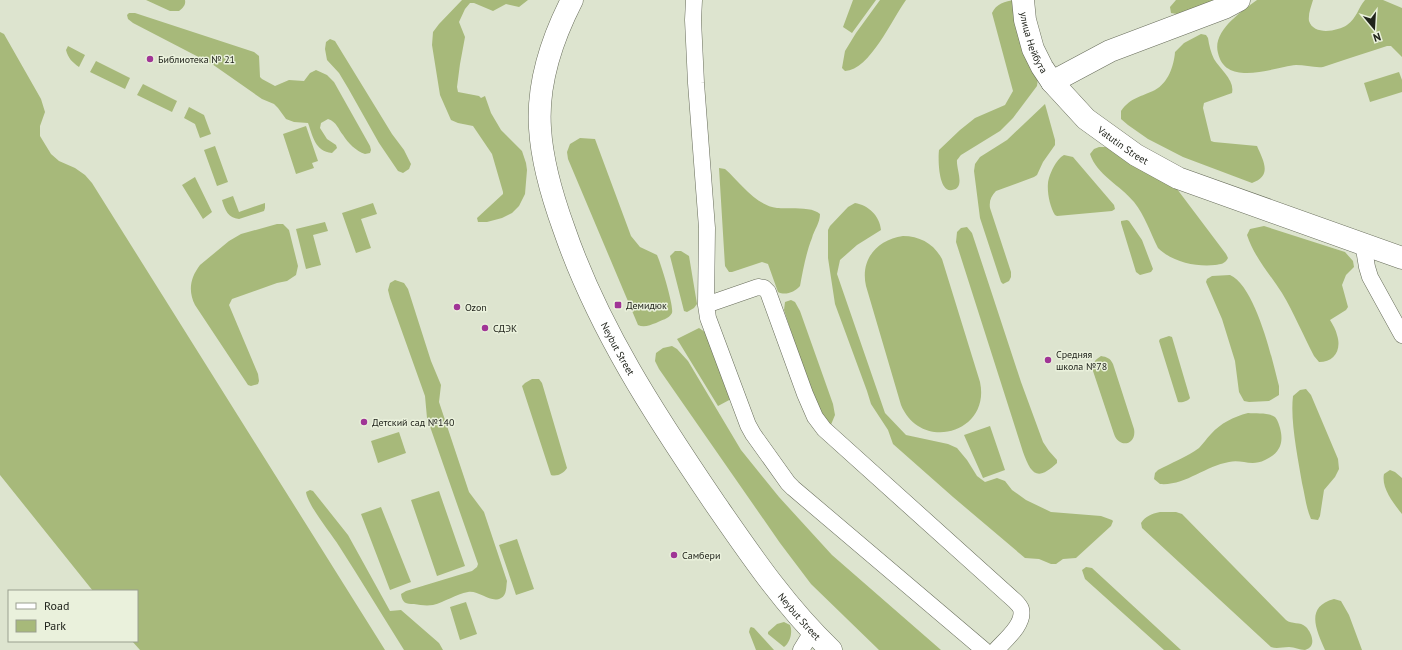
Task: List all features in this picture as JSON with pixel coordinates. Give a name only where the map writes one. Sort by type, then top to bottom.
[{"type":"main road","name":"Neybut Street","points":[[572,0],[561,21],[544,69],[540,126],[543,157],[556,207],[574,259],[617,350],[654,413],[786,602],[812,632],[831,650]]},
{"type":"main road","name":"улица Нейбута","points":[[1023,0],[1025,20],[1033,49],[1052,82]]},
{"type":"main road","points":[[1052,82],[1110,51],[1224,8],[1239,0]]},
{"type":"main road","name":"Vatutin Street","points":[[1052,82],[1086,119],[1136,155],[1172,174],[1402,258]]},
{"type":"street","points":[[694,0],[693,20],[696,83],[707,233],[706,305],[711,325],[748,425],[788,483],[984,650]]},
{"type":"street","points":[[1363,243],[1370,277],[1402,334]]},
{"type":"street","points":[[706,305],[758,287],[764,288],[768,292],[805,394],[815,417],[824,429],[1016,601],[1021,608],[1019,624],[996,650]]},
{"type":"street","points":[[801,650],[812,632]]},
{"type":"green space","points":[[146,0],[185,0],[185,3],[179,11],[170,11]]},
{"type":"green space","points":[[462,0],[528,0],[519,7],[506,4],[493,11],[474,3],[470,3],[465,9],[459,22],[465,37],[457,87],[458,92],[479,96],[481,98],[485,96],[491,113],[501,130],[522,151],[527,170],[525,194],[519,206],[512,213],[502,218],[487,222],[478,222],[477,218],[503,194],[492,154],[473,126],[451,120],[440,95],[432,45],[433,32]]},
{"type":"green space","points":[[853,0],[876,0],[852,33],[843,27]]},
{"type":"green space","points":[[880,0],[906,0],[872,53],[854,68],[845,71],[842,68],[845,51]]},
{"type":"green space","points":[[1015,0],[1038,78],[1037,86],[1013,118],[1000,131],[961,155],[957,160],[959,186],[952,190],[947,189],[941,181],[939,150],[975,118],[1005,105],[1013,91],[992,13],[996,7],[1001,4]]},
{"type":"green space","points":[[1176,0],[1215,0],[1177,14],[1171,13],[1170,7]]},
{"type":"green space","points":[[1257,0],[1313,0],[1309,13],[1309,21],[1316,29],[1326,31],[1338,29],[1347,25],[1353,19],[1365,0],[1383,0],[1402,8],[1402,57],[1391,46],[1387,46],[1323,67],[1296,65],[1252,73],[1240,73],[1230,70],[1223,64],[1218,53],[1217,45],[1219,37],[1223,30],[1236,16]]},
{"type":"green space","points":[[129,13],[135,13],[254,52],[259,56],[260,77],[275,86],[289,80],[304,81],[310,73],[316,70],[327,75],[334,82],[370,146],[370,153],[365,154],[355,149],[347,141],[335,124],[328,119],[321,123],[320,128],[327,139],[336,145],[337,148],[332,153],[326,152],[318,146],[313,138],[308,123],[294,122],[286,119],[274,104],[262,99],[212,64],[133,23],[128,19],[127,15]]},
{"type":"green space","points":[[0,32],[4,34],[41,99],[45,112],[40,126],[40,136],[51,154],[59,161],[75,168],[85,175],[92,183],[385,650],[140,650],[133,642],[138,642],[138,590],[92,590],[0,475]]},
{"type":"green space","points":[[1201,34],[1206,35],[1208,38],[1214,59],[1229,79],[1232,88],[1232,93],[1204,103],[1203,108],[1211,141],[1257,146],[1265,167],[1262,176],[1252,183],[1183,157],[1148,139],[1121,119],[1121,111],[1125,106],[1136,98],[1160,87],[1167,79],[1172,68],[1175,52],[1184,43]]},
{"type":"green space","points":[[330,39],[335,41],[392,134],[404,150],[411,164],[409,169],[403,173],[398,171],[379,143],[339,73],[327,60],[325,49],[326,42]]},
{"type":"green space","points":[[68,46],[85,55],[79,67],[72,62],[68,55],[66,50]]},
{"type":"green space","points":[[96,61],[130,78],[125,89],[90,72]]},
{"type":"green space","points":[[1399,72],[1402,80],[1402,92],[1370,102],[1364,83]]},
{"type":"green space","points":[[143,84],[177,101],[172,112],[137,95]]},
{"type":"green space","points":[[1045,104],[1055,145],[1043,162],[1037,175],[996,191],[990,201],[990,208],[1011,272],[1009,281],[1003,284],[1001,282],[980,218],[974,171],[975,164],[980,157],[1007,140]]},
{"type":"green space","points":[[189,107],[204,115],[211,134],[200,138],[195,124],[184,118]]},
{"type":"green space","points":[[306,126],[318,161],[312,163],[314,168],[296,174],[283,134]]},
{"type":"green space","points":[[580,138],[595,139],[631,236],[640,247],[657,255],[667,285],[672,313],[669,317],[656,323],[645,326],[638,325],[568,159],[567,152],[570,144]]},
{"type":"green space","points":[[215,146],[228,182],[217,186],[204,150]]},
{"type":"green space","points":[[1099,147],[1107,147],[1177,189],[1226,254],[1228,258],[1226,261],[1215,265],[1192,264],[1170,257],[1158,248],[1138,207],[1103,174],[1093,161],[1090,154],[1094,149]]},
{"type":"green space","points":[[1064,155],[1073,157],[1114,205],[1115,209],[1112,211],[1055,215],[1049,200],[1048,183],[1053,168],[1058,160]]},
{"type":"green space","points":[[719,168],[725,169],[755,198],[769,206],[777,208],[806,209],[816,211],[820,214],[808,250],[800,286],[790,293],[784,294],[778,292],[768,264],[762,262],[732,272],[729,272],[725,266]]},
{"type":"green space","points":[[195,177],[212,212],[203,219],[182,185]]},
{"type":"green space","points":[[233,196],[239,212],[265,203],[264,211],[239,219],[232,217],[226,210],[222,200]]},
{"type":"green space","points":[[373,203],[377,214],[361,219],[371,248],[356,253],[342,213]]},
{"type":"green space","points":[[855,203],[869,209],[876,216],[881,230],[857,245],[840,260],[837,274],[885,413],[906,435],[948,444],[957,448],[977,476],[985,482],[997,478],[1005,481],[1012,490],[1026,500],[1051,512],[1101,516],[1112,520],[1111,526],[1076,558],[1063,559],[1056,564],[1051,564],[1039,559],[1025,558],[893,444],[888,430],[871,404],[835,304],[828,258],[828,230],[848,207]]},
{"type":"green space","points":[[1127,220],[1142,240],[1153,269],[1151,272],[1140,275],[1136,272],[1121,223],[1121,221]]},
{"type":"green space","points":[[325,222],[328,231],[313,235],[321,265],[306,269],[296,229]]},
{"type":"green space","points":[[277,224],[283,224],[289,230],[298,266],[296,275],[287,281],[277,283],[232,299],[229,305],[258,374],[258,384],[251,386],[248,385],[195,305],[191,295],[191,285],[194,275],[200,265],[229,241],[241,234]]},
{"type":"green space","points":[[1264,226],[1345,252],[1353,261],[1354,267],[1346,275],[1342,285],[1348,307],[1346,310],[1330,320],[1337,333],[1338,346],[1336,354],[1329,360],[1319,362],[1314,356],[1286,301],[1250,243],[1247,235],[1250,229]]},
{"type":"green space","points":[[967,227],[972,233],[1021,382],[1043,442],[1057,460],[1057,463],[1050,469],[1040,474],[1032,470],[1023,452],[956,242],[957,232],[961,228]]},
{"type":"green space","points":[[903,236],[921,239],[931,245],[942,259],[980,382],[981,400],[975,414],[965,424],[952,431],[938,432],[923,429],[911,420],[901,405],[866,286],[866,267],[872,252],[885,242]]},
{"type":"green space","points":[[675,251],[681,251],[689,256],[697,304],[694,308],[687,312],[684,311],[670,256]]},
{"type":"green space","points":[[1230,275],[1239,282],[1248,294],[1262,325],[1279,386],[1279,395],[1269,401],[1244,401],[1239,392],[1235,361],[1222,319],[1206,282],[1207,279],[1212,276]]},
{"type":"green space","points":[[395,280],[404,283],[408,289],[431,361],[441,385],[439,402],[469,492],[484,512],[507,581],[506,591],[501,598],[493,599],[468,592],[459,594],[433,605],[407,603],[403,601],[401,594],[406,591],[472,571],[478,564],[427,418],[425,396],[390,298],[388,290],[390,283]]},
{"type":"green space","points":[[791,300],[795,302],[800,311],[833,404],[835,415],[830,427],[828,427],[810,389],[784,310],[785,302]]},
{"type":"green space","points":[[699,328],[711,336],[733,398],[718,406],[677,339]]},
{"type":"green space","points":[[1169,336],[1172,337],[1190,398],[1183,402],[1178,402],[1159,341],[1160,339]]},
{"type":"green space","points":[[672,346],[677,349],[688,361],[741,450],[779,497],[832,555],[941,650],[879,650],[811,584],[780,543],[659,369],[655,361],[656,353],[663,348]]},
{"type":"green space","points":[[1101,356],[1111,360],[1113,364],[1134,429],[1133,439],[1127,443],[1120,442],[1116,439],[1093,371],[1094,362]]},
{"type":"green space","points":[[532,379],[539,379],[542,383],[567,468],[558,475],[551,475],[522,386]]},
{"type":"green space","points":[[1306,389],[1311,395],[1338,459],[1339,469],[1335,477],[1324,490],[1318,520],[1311,519],[1308,510],[1293,428],[1293,396],[1300,390]]},
{"type":"green space","points":[[1248,413],[1272,415],[1275,417],[1280,426],[1280,447],[1270,457],[1255,463],[1234,461],[1220,464],[1186,479],[1169,484],[1160,484],[1154,479],[1155,473],[1158,470],[1199,448],[1215,430],[1223,424],[1237,416]]},
{"type":"green space","points":[[990,426],[1005,470],[983,478],[964,435]]},
{"type":"green space","points":[[399,432],[406,453],[378,463],[371,441]]},
{"type":"green space","points":[[1390,470],[1402,478],[1402,514],[1395,506],[1384,485],[1384,474]]},
{"type":"green space","points":[[310,490],[313,491],[348,535],[390,611],[401,610],[439,643],[443,650],[404,650],[311,505],[306,492]]},
{"type":"green space","points":[[439,491],[465,566],[437,576],[411,500]]},
{"type":"green space","points":[[381,507],[411,582],[390,590],[361,514]]},
{"type":"green space","points":[[1160,512],[1176,512],[1182,514],[1286,620],[1304,625],[1306,627],[1311,636],[1311,646],[1305,650],[1291,647],[1271,647],[1142,528],[1141,523],[1147,517]]},
{"type":"green space","points":[[517,539],[534,589],[516,595],[499,545]]},
{"type":"green space","points":[[1086,567],[1092,568],[1181,650],[1164,650],[1085,579],[1082,570]]},
{"type":"green space","points":[[1334,599],[1341,601],[1349,615],[1362,650],[1325,650],[1316,627],[1316,613],[1319,607]]},
{"type":"green space","points":[[466,602],[477,634],[460,640],[450,607]]},
{"type":"green space","points":[[784,622],[790,625],[791,634],[784,647],[768,634],[768,632],[777,624]]},
{"type":"green space","points":[[751,627],[754,628],[774,650],[756,650],[749,632]]},
{"type":"place","name":"Библиотека № 21","points":[[150,59]]},
{"type":"place","name":"Демидюк","points":[[618,305]]},
{"type":"place","name":"Ozon","points":[[457,307]]},
{"type":"place","name":"СДЭК","points":[[485,328]]},
{"type":"place","name":"Средняя школа №78","points":[[1048,360]]},
{"type":"place","name":"Детский сад №140","points":[[364,422]]},
{"type":"place","name":"Самбери","points":[[674,555]]}]
